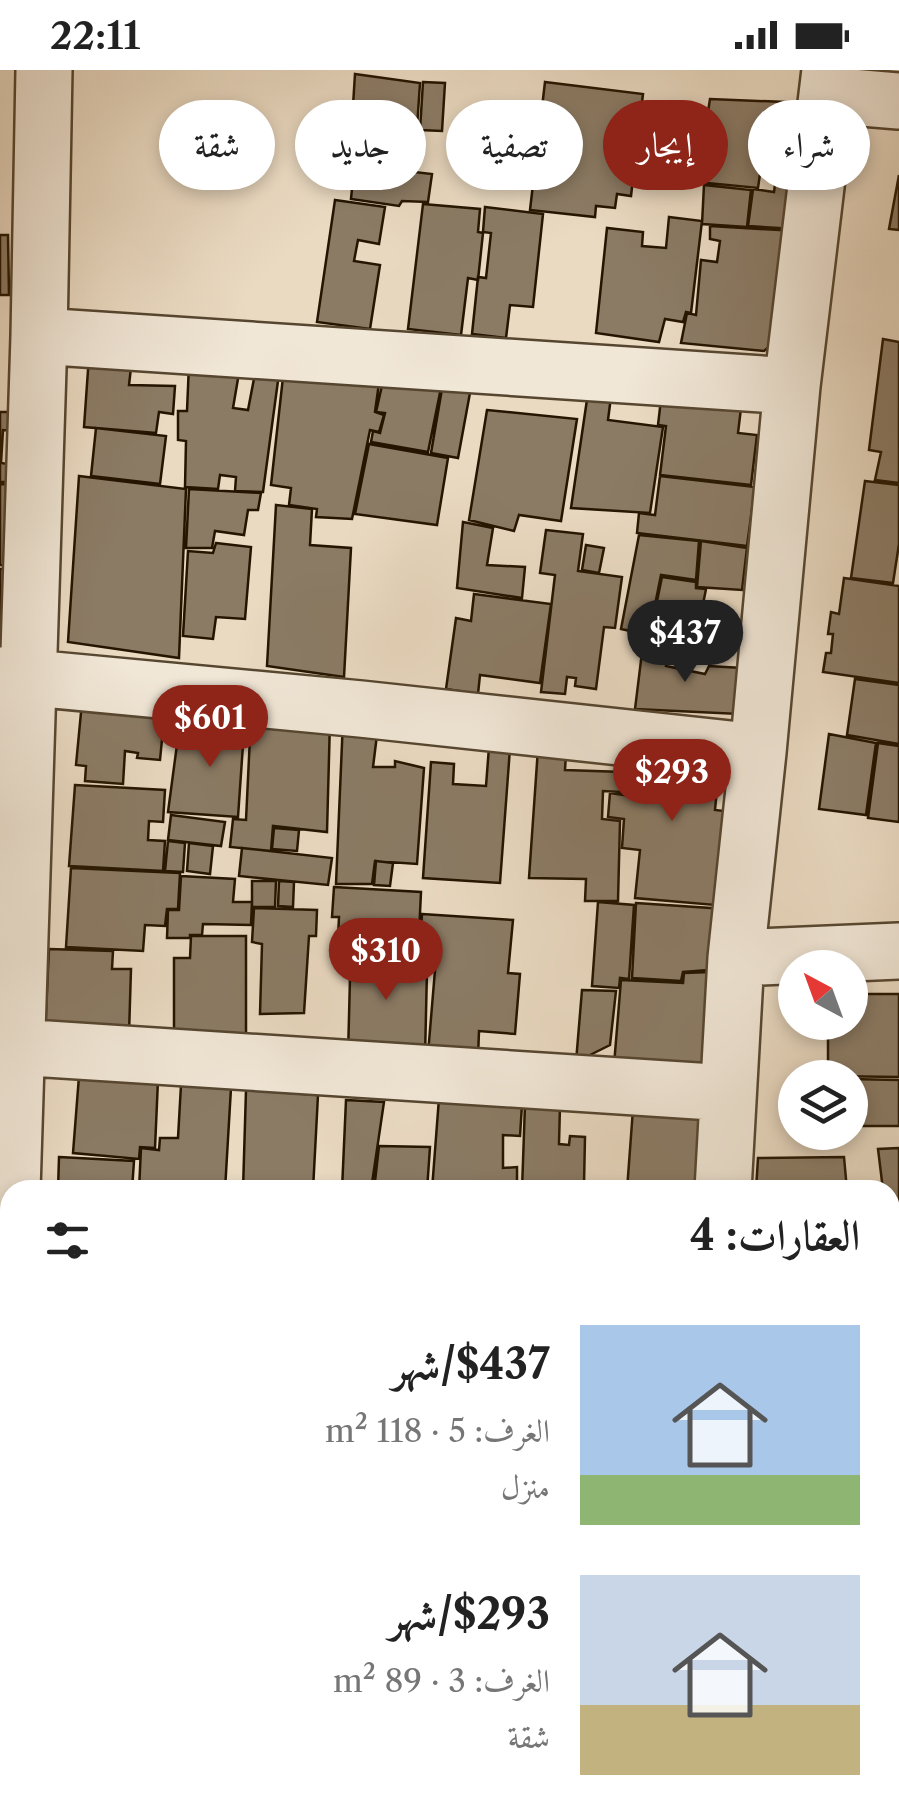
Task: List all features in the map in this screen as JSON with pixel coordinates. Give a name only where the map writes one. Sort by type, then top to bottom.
[{"type":"street","points":[[12,1180],[16,1047],[14,675],[39,336],[44,70]]},
{"type":"street","points":[[724,1180],[736,958],[792,386],[828,82],[899,101]]},
{"type":"street","points":[[39,336],[792,386]]},
{"type":"street","points":[[14,675],[758,752]]},
{"type":"street","points":[[736,958],[899,952]]},
{"type":"street","points":[[16,1047],[728,1093]]},
{"type":"building","points":[[355,74],[420,83],[419,100],[353,100]]},
{"type":"building","points":[[423,82],[445,83],[442,131],[426,130],[426,100],[422,100]]},
{"type":"building","points":[[545,82],[643,94],[642,100],[603,100],[603,190],[632,190],[631,196],[617,194],[615,208],[596,206],[595,217],[530,210],[532,190],[583,190],[583,100],[543,100]]},
{"type":"building","points":[[710,99],[748,101],[748,187],[728,185],[728,100]]},
{"type":"building","points":[[426,173],[432,174],[428,202],[402,201],[399,206],[351,199],[352,190],[426,190]]},
{"type":"building","points":[[899,175],[899,230],[889,229]]},
{"type":"building","points":[[704,190],[751,190],[747,227],[702,224]]},
{"type":"building","points":[[753,190],[800,190],[795,229],[748,226]]},
{"type":"building","points":[[335,200],[385,207],[379,244],[358,240],[354,261],[380,265],[370,329],[317,322]]},
{"type":"building","points":[[423,204],[480,209],[478,232],[483,233],[478,280],[468,278],[461,335],[408,329]]},
{"type":"building","points":[[485,207],[543,214],[533,307],[510,305],[506,338],[472,334],[478,277],[486,278],[491,233],[483,232]]},
{"type":"building","points":[[669,217],[702,221],[691,313],[686,312],[683,322],[665,319],[659,342],[596,333],[607,228],[643,232],[642,246],[666,248]]},
{"type":"building","points":[[710,226],[796,231],[782,336],[764,351],[681,343],[687,313],[696,315],[701,260],[717,262],[720,241],[710,239]]},
{"type":"building","points":[[0,235],[8,235],[9,295],[0,295]]},
{"type":"building","points":[[883,339],[899,342],[899,483],[875,480],[881,452],[869,450]]},
{"type":"building","points":[[89,356],[132,359],[129,385],[175,386],[173,414],[159,412],[156,433],[84,427]]},
{"type":"building","points":[[257,363],[280,366],[263,492],[235,491],[236,477],[220,475],[218,489],[185,487],[186,441],[178,440],[178,411],[187,411],[189,364],[240,367],[233,408],[248,410]]},
{"type":"building","points":[[284,368],[380,376],[375,412],[384,415],[379,432],[370,430],[352,519],[316,517],[317,509],[289,505],[291,488],[271,485]]},
{"type":"building","points":[[444,377],[472,382],[458,458],[431,453]]},
{"type":"building","points":[[443,378],[428,452],[371,442],[373,431],[380,433],[385,413],[376,412],[383,381]]},
{"type":"building","points":[[589,386],[612,389],[608,420],[663,427],[650,513],[571,508]]},
{"type":"building","points":[[662,391],[742,400],[738,433],[757,435],[751,485],[660,475],[666,426],[658,425]]},
{"type":"building","points":[[487,410],[577,419],[561,521],[519,515],[514,531],[469,520]]},
{"type":"building","points":[[0,412],[14,412],[13,431],[3,430],[1,463],[8,464],[8,482],[0,482]]},
{"type":"building","points":[[96,428],[166,436],[160,484],[91,476]]},
{"type":"building","points":[[369,444],[448,458],[437,525],[355,514]]},
{"type":"building","points":[[79,476],[186,489],[179,658],[68,642]]},
{"type":"building","points":[[660,476],[755,487],[747,546],[637,533],[639,513],[655,515]]},
{"type":"building","points":[[865,481],[899,485],[899,544],[893,583],[851,578]]},
{"type":"building","points":[[0,484],[38,486],[23,566],[0,565]]},
{"type":"building","points":[[189,489],[261,493],[258,510],[248,510],[244,535],[215,531],[212,548],[186,548]]},
{"type":"building","points":[[276,505],[312,509],[310,545],[351,548],[344,677],[267,666]]},
{"type":"building","points":[[463,522],[493,528],[487,565],[525,567],[522,598],[457,588]]},
{"type":"building","points":[[546,530],[583,534],[578,571],[622,577],[615,628],[604,627],[596,689],[575,686],[576,678],[567,677],[565,694],[541,692],[555,575],[540,573]]},
{"type":"building","points":[[639,535],[699,541],[696,580],[661,575],[649,635],[621,629]]},
{"type":"building","points":[[701,541],[747,548],[742,590],[697,587]]},
{"type":"building","points":[[216,543],[251,547],[245,619],[216,617],[213,639],[183,636],[188,551],[213,553]]},
{"type":"building","points":[[586,545],[604,548],[599,573],[582,570]]},
{"type":"building","points":[[0,569],[21,570],[3,642],[0,642]]},
{"type":"building","points":[[662,577],[696,582],[696,588],[706,589],[703,604],[697,603],[695,615],[704,617],[697,648],[650,635]]},
{"type":"building","points":[[844,578],[899,586],[899,683],[823,672],[826,653],[831,653],[831,612],[839,614]]},
{"type":"building","points":[[474,594],[551,604],[540,683],[480,675],[478,694],[446,689],[456,618],[471,621]]},
{"type":"building","points":[[644,636],[670,643],[666,666],[705,674],[709,666],[742,668],[739,714],[635,709]]},
{"type":"building","points":[[855,679],[899,685],[899,744],[847,735]]},
{"type":"building","points":[[82,702],[165,709],[160,760],[137,758],[138,753],[125,751],[123,784],[85,781],[86,766],[76,765]]},
{"type":"building","points":[[214,713],[245,716],[238,817],[168,812],[178,737],[211,740]]},
{"type":"building","points":[[251,716],[330,721],[327,832],[273,826],[271,851],[230,847],[233,819],[246,820]]},
{"type":"building","points":[[343,720],[378,727],[373,767],[395,767],[395,761],[424,768],[417,864],[375,861],[372,884],[336,884]]},
{"type":"building","points":[[490,734],[511,735],[500,883],[423,878],[431,762],[454,764],[453,784],[486,786]]},
{"type":"building","points":[[539,734],[567,737],[565,770],[623,772],[621,792],[603,791],[602,819],[620,821],[618,901],[585,901],[586,879],[529,878]]},
{"type":"building","points":[[829,734],[876,743],[866,815],[819,809]]},
{"type":"building","points":[[878,743],[899,746],[899,822],[868,818]]},
{"type":"building","points":[[623,749],[720,757],[715,810],[724,811],[715,905],[635,898],[640,850],[622,848],[624,819],[608,817],[610,793],[624,795]]},
{"type":"building","points":[[75,785],[165,790],[163,822],[149,821],[148,840],[165,841],[163,871],[69,866]]},
{"type":"building","points":[[171,815],[225,822],[221,846],[168,840]]},
{"type":"building","points":[[274,828],[299,830],[297,851],[272,849]]},
{"type":"building","points":[[168,841],[185,843],[183,872],[165,871]]},
{"type":"building","points":[[189,843],[213,846],[210,874],[187,871]]},
{"type":"building","points":[[242,848],[332,858],[328,885],[239,876]]},
{"type":"building","points":[[376,861],[393,863],[390,886],[374,885]]},
{"type":"building","points":[[71,868],[180,873],[178,909],[167,909],[165,926],[145,925],[143,951],[66,947]]},
{"type":"building","points":[[181,876],[235,879],[233,902],[252,902],[251,925],[203,924],[202,935],[167,938],[168,910],[179,910]]},
{"type":"building","points":[[252,881],[276,881],[275,907],[252,907]]},
{"type":"building","points":[[279,881],[294,882],[293,907],[278,906]]},
{"type":"building","points":[[334,887],[421,892],[419,934],[390,932],[390,941],[338,938],[339,917],[332,917]]},
{"type":"building","points":[[598,902],[634,905],[629,979],[620,978],[619,988],[592,986]]},
{"type":"building","points":[[636,903],[725,909],[709,970],[683,972],[681,981],[632,978]]},
{"type":"building","points":[[254,908],[317,910],[316,936],[309,936],[304,1013],[260,1014],[262,944],[252,942]]},
{"type":"building","points":[[422,914],[513,920],[508,973],[520,974],[515,1034],[479,1031],[478,1058],[428,1054],[435,970],[418,968]]},
{"type":"building","points":[[191,936],[246,936],[246,1036],[174,1045],[174,958],[190,958]]},
{"type":"building","points":[[351,940],[396,943],[395,965],[417,965],[417,970],[427,970],[425,1057],[348,1055]]},
{"type":"building","points":[[49,949],[113,951],[112,969],[131,969],[129,1034],[45,1032]]},
{"type":"building","points":[[710,972],[720,1048],[691,1072],[614,1065],[621,980],[683,983],[684,973]]},
{"type":"building","points":[[582,990],[616,991],[610,1045],[576,1062]]},
{"type":"building","points":[[868,994],[899,994],[899,1077],[868,1077],[868,1060],[828,1060],[828,1040],[868,1040]]},
{"type":"building","points":[[79,1076],[158,1080],[155,1148],[140,1147],[139,1159],[73,1153]]},
{"type":"building","points":[[868,1079],[899,1080],[899,1126],[868,1126]]},
{"type":"building","points":[[181,1085],[231,1088],[226,1180],[139,1180],[141,1148],[159,1150],[160,1138],[178,1138]]},
{"type":"building","points":[[246,1090],[318,1095],[314,1180],[243,1180]]},
{"type":"building","points":[[439,1098],[522,1105],[520,1136],[503,1135],[503,1168],[517,1167],[517,1180],[433,1180]]},
{"type":"building","points":[[346,1100],[384,1102],[372,1180],[342,1180]]},
{"type":"building","points":[[525,1104],[560,1106],[559,1144],[569,1145],[570,1136],[585,1137],[584,1180],[522,1180]]},
{"type":"building","points":[[633,1109],[721,1115],[731,1180],[628,1180]]},
{"type":"building","points":[[379,1146],[430,1147],[428,1180],[375,1180]]},
{"type":"building","points":[[899,1148],[899,1180],[882,1180],[878,1149]]},
{"type":"building","points":[[59,1157],[134,1161],[133,1180],[58,1180]]},
{"type":"building","points":[[844,1157],[846,1180],[757,1180],[758,1158]]}]
